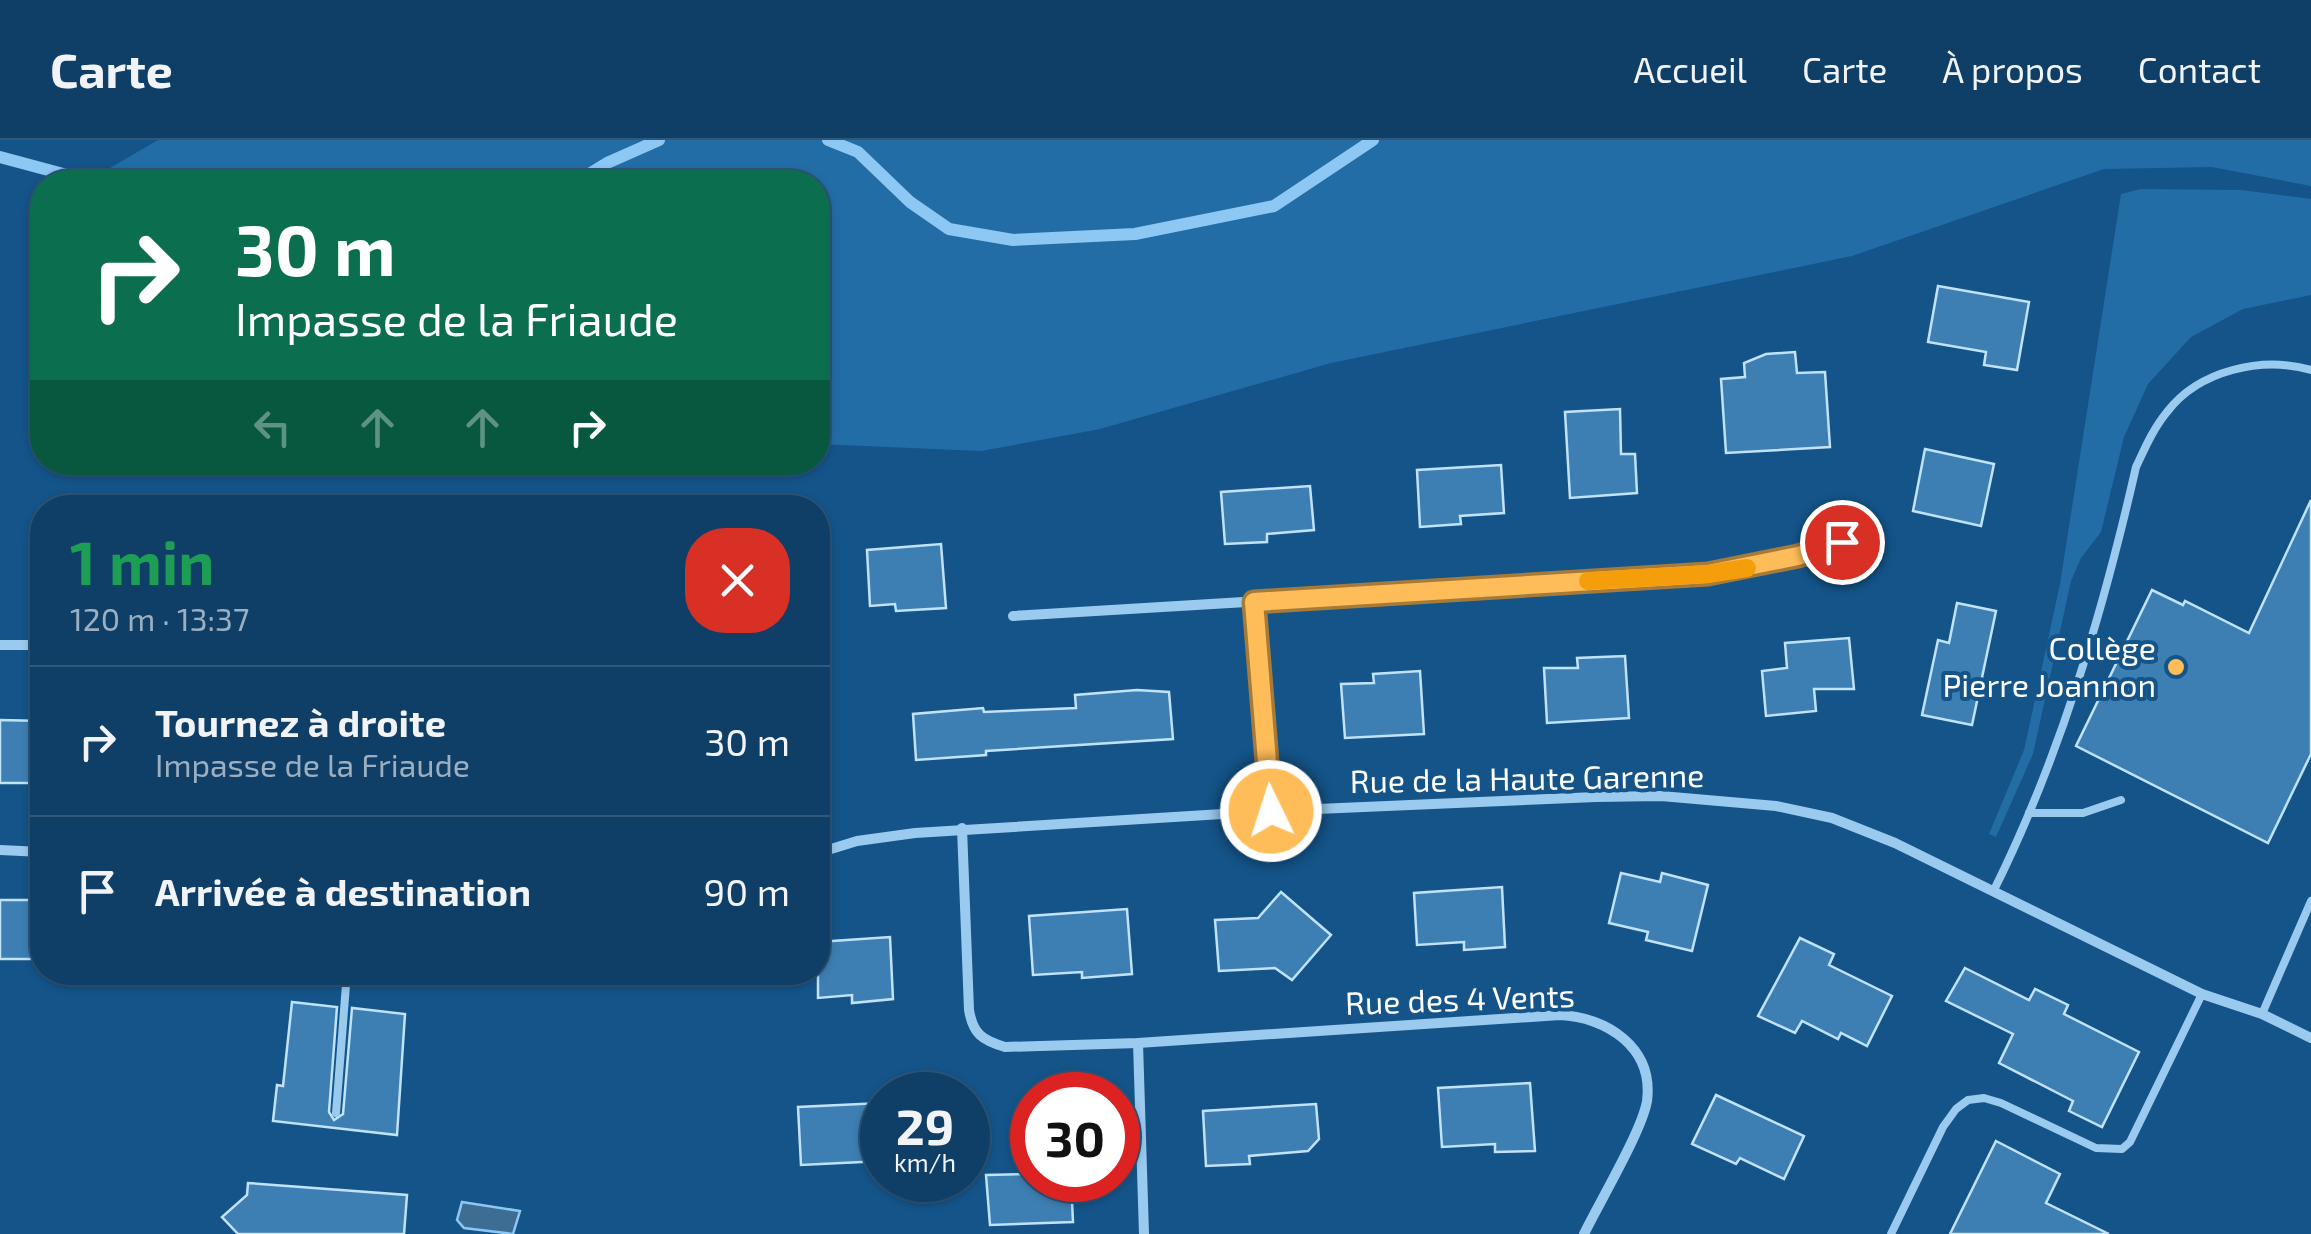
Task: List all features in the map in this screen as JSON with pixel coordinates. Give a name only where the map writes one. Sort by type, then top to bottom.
[{"type":"street","points":[[1013,616],[1708,574],[1798,556],[1842,542]]},
{"type":"street","points":[[1254,602],[1271,811]]},
{"type":"street","points":[[0,645],[30,646]]},
{"type":"street","name":"Rue de la Haute Garenne","points":[[830,849],[856,841],[962,828],[1271,811],[1661,796],[1776,806],[1832,818],[1895,843],[2202,994],[2262,1014],[2311,1038]]},
{"type":"street","name":"Rue des 4 Vents","points":[[962,828],[972,1026],[978,1036],[1005,1047],[1138,1043],[1560,1015],[1582,1016],[1605,1024],[1626,1039],[1640,1059],[1646,1102],[1584,1234]]},
{"type":"street","points":[[0,850],[30,851]]},
{"type":"street","points":[[1138,1043],[1144,1234]]},
{"type":"lane","points":[[1994,890],[2075,692],[2136,467],[2150,436],[2168,409],[2186,392],[2219,374],[2254,365],[2291,364],[2311,370]]},
{"type":"lane","points":[[2028,814],[2083,813],[2120,800]]},
{"type":"lane","points":[[2262,1014],[2311,901]]},
{"type":"lane","points":[[336,1113],[346,985]]},
{"type":"lane","points":[[1891,1234],[1943,1127],[1968,1100],[1984,1098],[2001,1103],[2096,1148],[2122,1149],[2130,1142],[2202,994]]},
{"type":"shaded area","points":[[158,140],[2311,140],[2311,186],[2212,167],[2104,169],[1852,256],[1331,363],[1100,429],[981,451],[830,445],[830,170],[107,170]]},
{"type":"shaded area","points":[[2141,189],[2241,190],[2311,199],[2311,295],[2243,309],[2191,337],[2148,384],[2124,437],[2101,532],[2081,558],[2071,581],[2033,754],[1996,837],[1989,834],[2024,750],[2060,584],[2121,194]]},
{"type":"shaded area","points":[[462,1202],[520,1211],[513,1234],[464,1228],[457,1220]]},
{"type":"building","points":[[1938,286],[2029,302],[2017,370],[1984,365],[1986,352],[1928,342]]},
{"type":"building","points":[[1795,352],[1797,373],[1825,372],[1830,447],[1726,453],[1721,379],[1745,377],[1744,363],[1766,354]]},
{"type":"building","points":[[1620,409],[1621,454],[1635,454],[1637,493],[1570,498],[1565,412]]},
{"type":"building","points":[[1925,449],[1994,464],[1981,526],[1913,511]]},
{"type":"building","points":[[1501,465],[1504,513],[1460,516],[1461,524],[1420,527],[1417,470]]},
{"type":"building","points":[[1310,486],[1314,530],[1267,534],[1267,542],[1225,544],[1221,492]]},
{"type":"building","points":[[2311,500],[2311,754],[2268,843],[2076,746],[2152,590],[2183,605],[2185,601],[2249,633]]},
{"type":"building","points":[[941,544],[946,608],[896,611],[895,604],[870,606],[867,550]]},
{"type":"building","points":[[1957,603],[1996,611],[1972,725],[1922,715],[1938,640],[1949,643]]},
{"type":"building","points":[[1849,638],[1854,689],[1814,689],[1816,711],[1766,716],[1762,671],[1787,668],[1785,643]]},
{"type":"building","points":[[1625,656],[1629,718],[1547,723],[1544,668],[1578,668],[1577,658]]},
{"type":"building","points":[[1420,671],[1424,734],[1345,738],[1341,684],[1374,683],[1373,674]]},
{"type":"building","points":[[1137,690],[1169,692],[1173,739],[986,751],[986,755],[916,760],[913,714],[983,708],[984,712],[1076,708],[1075,695]]},
{"type":"building","points":[[0,720],[30,721],[30,783],[0,783]]},
{"type":"building","points":[[1621,873],[1660,882],[1662,873],[1708,885],[1692,951],[1646,940],[1648,932],[1609,923]]},
{"type":"building","points":[[1502,887],[1505,947],[1464,950],[1464,942],[1417,945],[1414,893]]},
{"type":"building","points":[[1281,892],[1331,935],[1292,980],[1275,968],[1219,971],[1215,920],[1258,918]]},
{"type":"building","points":[[0,900],[30,900],[30,959],[0,959]]},
{"type":"building","points":[[1127,909],[1132,974],[1082,978],[1082,972],[1033,975],[1029,916]]},
{"type":"building","points":[[890,937],[893,999],[852,1003],[852,995],[818,998],[818,985],[830,985],[830,941]]},
{"type":"building","points":[[1800,938],[1834,954],[1829,965],[1892,996],[1867,1046],[1841,1033],[1838,1039],[1802,1021],[1795,1033],[1758,1016]]},
{"type":"building","points":[[1965,968],[2029,1000],[2035,989],[2068,1005],[2064,1014],[2139,1052],[2102,1127],[2069,1111],[2073,1101],[1999,1063],[2013,1034],[1946,1001]]},
{"type":"building","points":[[292,1002],[337,1007],[329,1112],[334,1120],[343,1114],[352,1008],[405,1014],[397,1135],[273,1121],[277,1085],[283,1086]]},
{"type":"building","points":[[1530,1083],[1535,1151],[1495,1152],[1495,1144],[1442,1147],[1438,1088]]},
{"type":"building","points":[[1716,1095],[1804,1136],[1784,1179],[1740,1158],[1736,1164],[1692,1144]]},
{"type":"building","points":[[860,1104],[860,1162],[801,1165],[798,1107]]},
{"type":"building","points":[[1316,1104],[1319,1139],[1308,1151],[1249,1156],[1250,1164],[1206,1166],[1203,1111]]},
{"type":"building","points":[[1996,1141],[2060,1174],[2046,1203],[2109,1234],[1950,1234]]},
{"type":"building","points":[[1010,1174],[1010,1202],[1072,1202],[1073,1222],[990,1225],[990,1175]]},
{"type":"building","points":[[248,1183],[407,1195],[404,1234],[238,1234],[222,1217],[247,1195]]},
{"type":"waterway","points":[[596,170],[659,140]]},
{"type":"waterway","points":[[828,140],[858,152],[910,202],[949,229],[1013,240],[1135,234],[1274,206],[1373,140]]},
{"type":"waterway","points":[[0,157],[48,170]]},
{"type":"slow traffic","points":[[1588,581],[1747,568]]},
{"type":"place","name":"Collège Pierre Joannon","points":[[2176,667]]},
{"type":"route","points":[[1271,811],[1254,602],[1708,574],[1798,556],[1842,542]]}]
